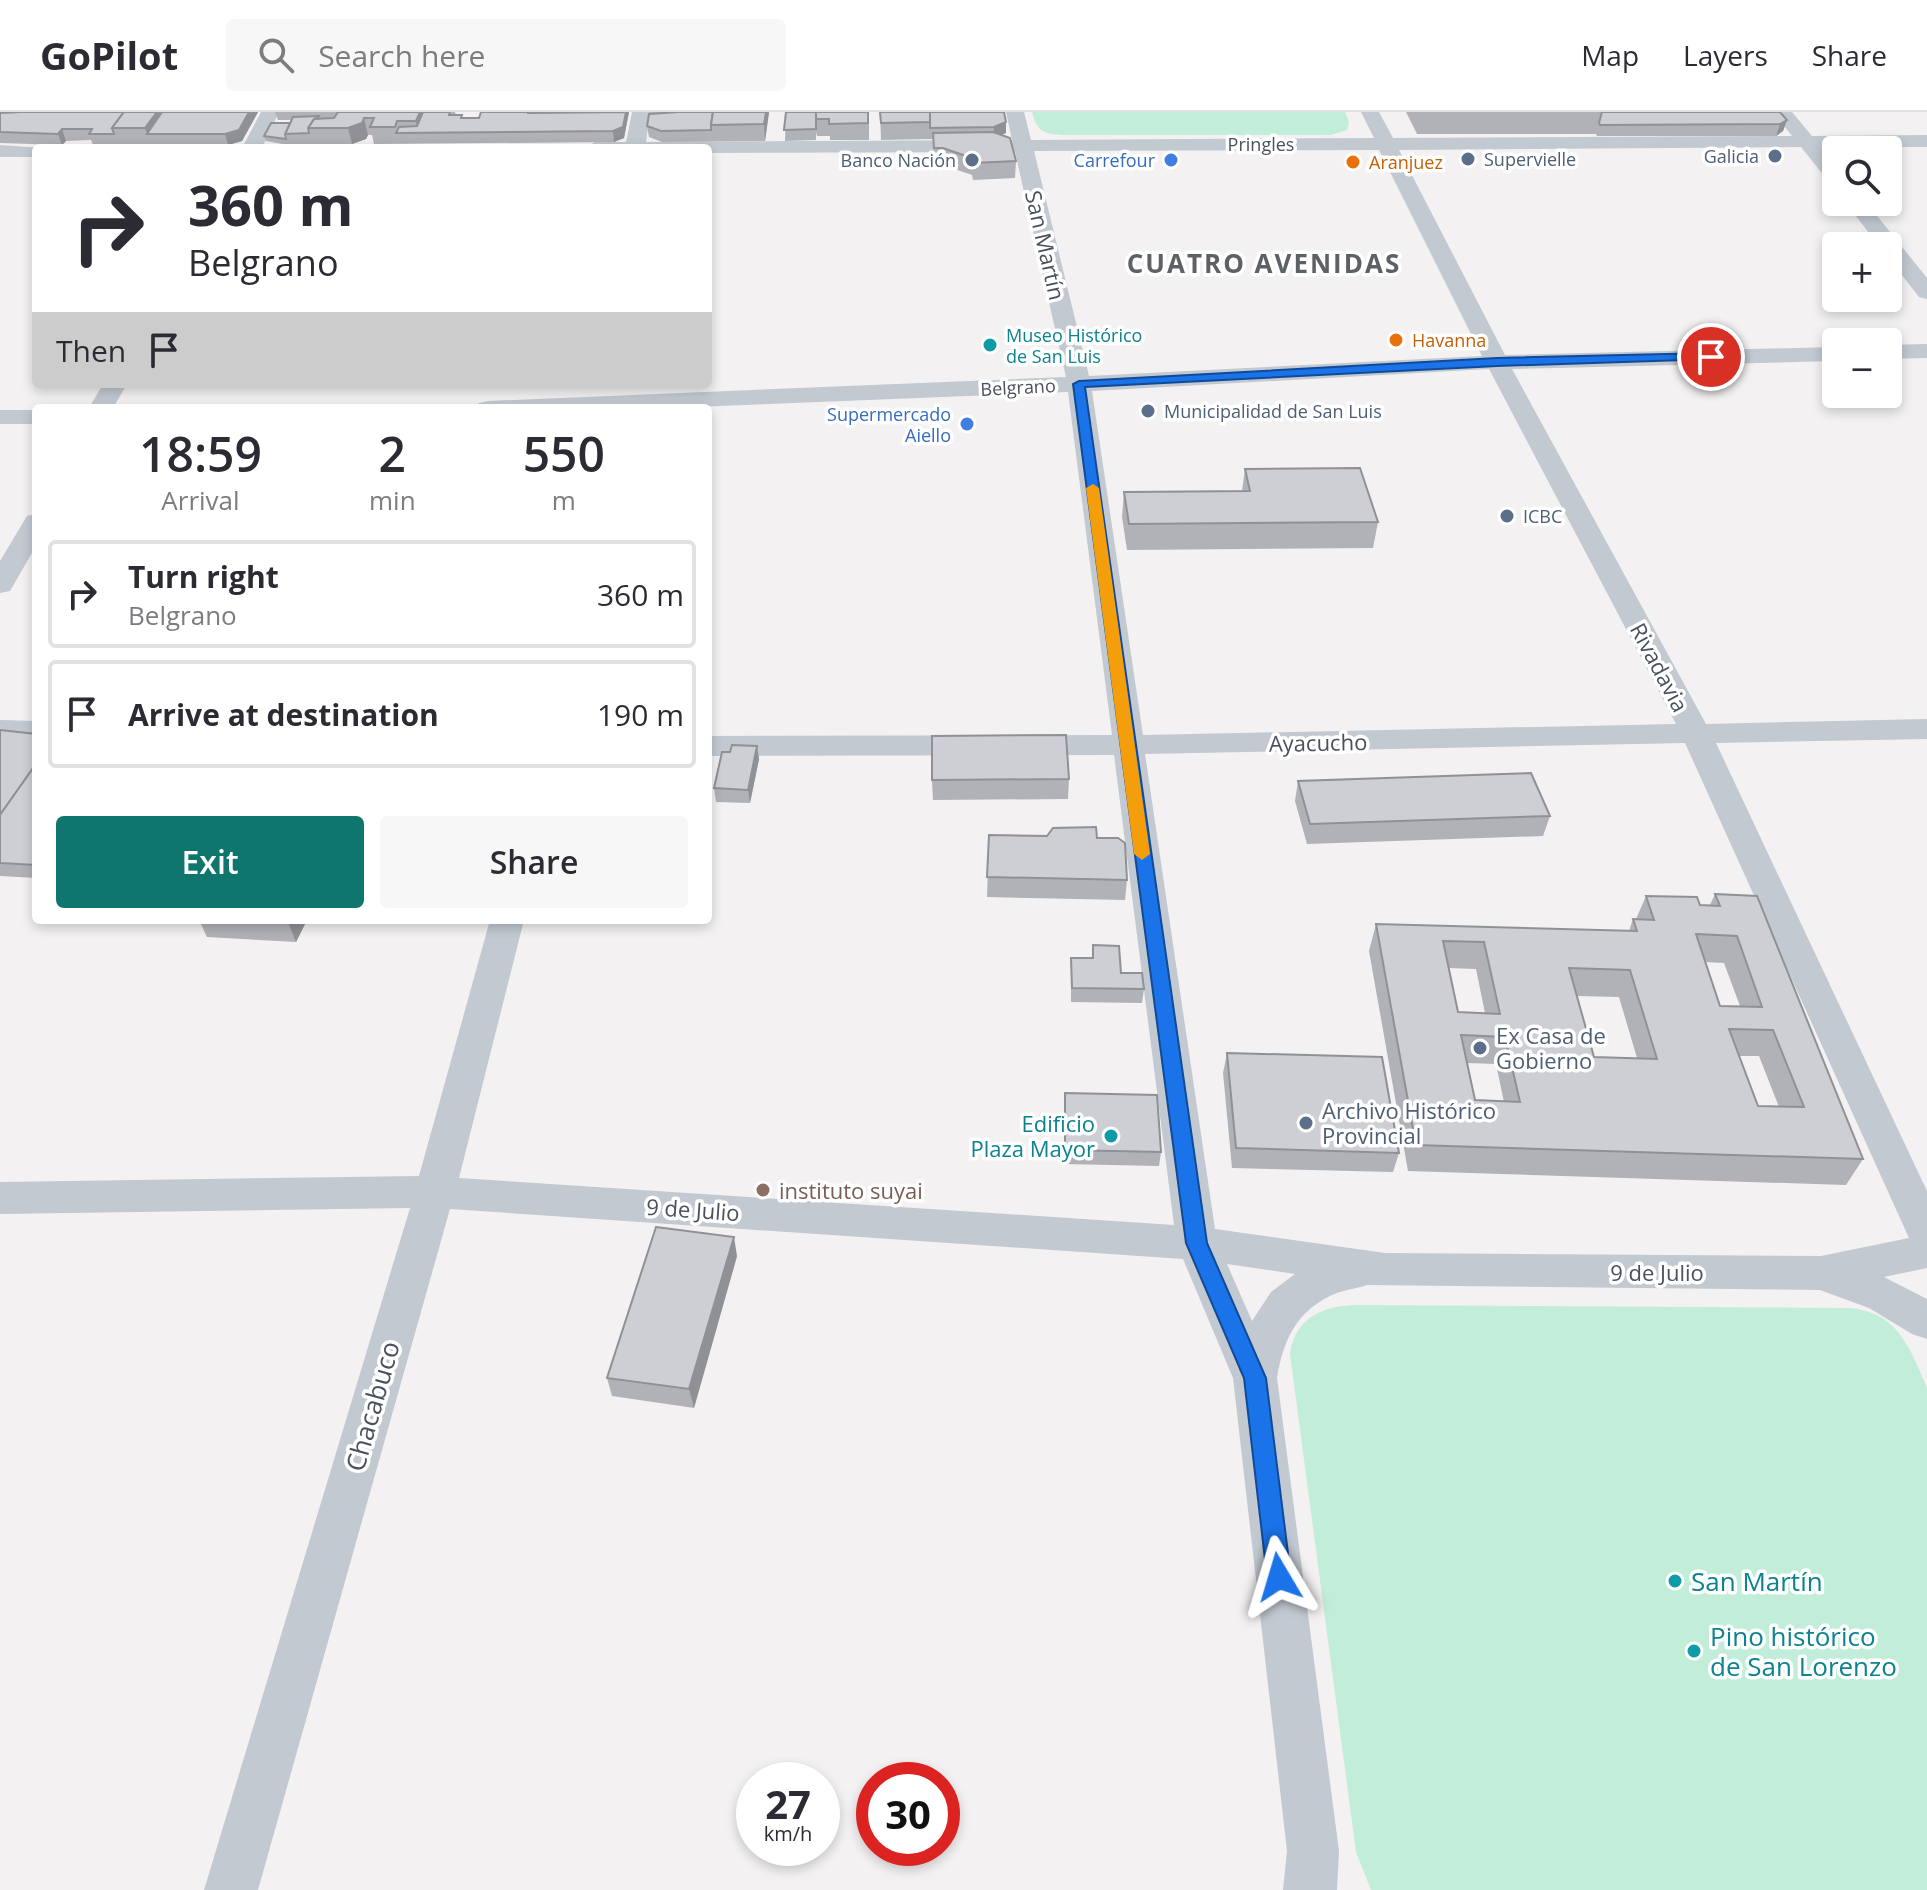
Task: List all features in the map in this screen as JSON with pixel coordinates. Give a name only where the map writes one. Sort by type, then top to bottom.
[{"type":"street","points":[[254,144],[270,112]]},
{"type":"street","points":[[636,144],[641,112]]},
{"type":"street","name":"San Martín","points":[[1015,112],[1079,384],[1197,1243],[1255,1378],[1316,1877]]},
{"type":"street","name":"Rivadavia","points":[[1370,112],[1497,362],[1697,735],[1927,1234]]},
{"type":"street","points":[[1782,112],[1822,161]]},
{"type":"street","name":"Pringles","points":[[712,147],[1927,141]]},
{"type":"street","points":[[0,151],[32,151]]},
{"type":"street","points":[[1866,216],[1927,292]]},
{"type":"street","points":[[1902,352],[1927,351]]},
{"type":"street","name":"Belgrano","points":[[540,404],[605,399],[1079,384],[1497,362],[1822,354]]},
{"type":"street","points":[[0,417],[32,417]]},
{"type":"street","points":[[0,585],[32,529]]},
{"type":"street","name":"Ayacucho","points":[[712,746],[1127,745],[1927,729]]},
{"type":"street","points":[[0,730],[32,731]]},
{"type":"street","name":"Chacabuco","points":[[231,1890],[435,1192],[506,924]]},
{"type":"street","name":"9 de Julio","points":[[0,1198],[435,1192],[1197,1243],[1385,1270]]},
{"type":"street","name":"9 de Julio","points":[[1255,1378],[1264,1335],[1281,1309],[1298,1293],[1339,1274],[1385,1270],[1821,1273],[1927,1251]]},
{"type":"street","points":[[1821,1273],[1884,1295],[1927,1321]]},
{"type":"green space","points":[[1032,112],[1345,112],[1349,122],[1347,130],[1331,135],[1063,135],[1042,130]]},
{"type":"green space","points":[[1356,1305],[1849,1308],[1879,1317],[1900,1334],[1927,1388],[1927,1890],[1371,1890],[1356,1852],[1290,1354],[1298,1331],[1312,1316],[1332,1308]]},
{"type":"building","points":[[124,112],[112,128],[114,134],[89,134],[92,129],[62,129],[58,134],[0,132],[0,113]]},
{"type":"building","points":[[124,112],[157,112],[145,128],[112,128]]},
{"type":"building","points":[[162,112],[249,112],[239,130],[225,134],[147,134]]},
{"type":"building","points":[[338,112],[420,112],[416,121],[397,121],[395,127],[370,127],[374,118],[364,118],[362,123],[348,128],[308,128],[314,119],[334,118]]},
{"type":"building","points":[[423,112],[450,112],[449,115],[462,115],[461,118],[479,118],[481,112],[626,112],[623,127],[613,131],[396,133],[399,127],[417,126]]},
{"type":"building","points":[[713,112],[711,130],[661,131],[647,126],[649,114]]},
{"type":"building","points":[[713,112],[766,112],[764,124],[711,125]]},
{"type":"building","points":[[786,112],[816,112],[816,129],[784,130]]},
{"type":"building","points":[[816,112],[868,112],[868,123],[829,124],[829,119],[816,119]]},
{"type":"building","points":[[880,112],[930,112],[930,122],[881,123]]},
{"type":"building","points":[[930,112],[1004,112],[1006,122],[994,127],[930,128]]},
{"type":"building","points":[[1602,112],[1780,112],[1787,120],[1780,124],[1600,125]]},
{"type":"building","points":[[319,116],[308,128],[309,133],[285,134],[293,117]]},
{"type":"building","points":[[271,123],[290,123],[286,139],[264,136]]},
{"type":"building","points":[[993,132],[1010,138],[1016,161],[973,163],[972,158],[934,148],[933,133]]},
{"type":"building","points":[[1360,468],[1378,522],[1129,524],[1124,492],[1250,491],[1245,469]]},
{"type":"building","points":[[0,730],[32,734],[32,770],[0,815]]},
{"type":"building","points":[[1066,735],[1069,779],[932,780],[932,736]]},
{"type":"building","points":[[732,745],[757,746],[748,790],[714,788],[722,752],[730,752]]},
{"type":"building","points":[[32,770],[32,865],[0,863],[0,815]]},
{"type":"building","points":[[1531,773],[1550,816],[1310,824],[1298,781]]},
{"type":"building","points":[[1096,827],[1097,838],[1118,838],[1125,843],[1127,880],[987,877],[989,835],[1047,836],[1053,828]]},
{"type":"building","name":"Ex Casa de Gobierno","points":[[1715,894],[1757,896],[1863,1159],[1416,1145],[1376,924],[1637,931],[1633,919],[1654,920],[1646,896],[1697,897],[1700,905],[1720,906]],"holes":[[[1696,934],[1737,936],[1762,1007],[1720,1006]],[[1443,941],[1484,942],[1500,1014],[1458,1012]],[[1569,968],[1630,970],[1657,1059],[1594,1057]],[[1729,1029],[1773,1030],[1804,1107],[1758,1106]],[[1461,1035],[1505,1037],[1520,1102],[1475,1100]]]},
{"type":"building","points":[[1093,945],[1119,946],[1121,973],[1142,973],[1144,989],[1072,988],[1071,958],[1093,958]]},
{"type":"building","name":"Archivo Histórico Provincial","points":[[1227,1053],[1382,1057],[1399,1153],[1236,1148]]},
{"type":"building","name":"Edificio Plaza Mayor","points":[[1065,1093],[1157,1095],[1161,1152],[1065,1150]]},
{"type":"building","points":[[656,1227],[734,1237],[689,1389],[607,1378]]},
{"type":"slow traffic","points":[[1093,488],[1142,854]]},
{"type":"place","name":"Galicia","points":[[1775,156]]},
{"type":"place","name":"Supervielle","points":[[1468,159]]},
{"type":"place","name":"Banco Nación","points":[[972,160]]},
{"type":"place","name":"Carrefour","points":[[1171,160]]},
{"type":"place","name":"Aranjuez","points":[[1353,162]]},
{"type":"place","name":"Havanna","points":[[1396,340]]},
{"type":"place","name":"Museo Histórico de San Luis","points":[[990,345]]},
{"type":"place","name":"Municipalidad de San Luis","points":[[1148,411]]},
{"type":"place","name":"Supermercado Aiello","points":[[967,424]]},
{"type":"place","name":"ICBC","points":[[1507,516]]},
{"type":"place","name":"Ex Casa de Gobierno","points":[[1480,1048]]},
{"type":"place","name":"Archivo Histórico Provincial","points":[[1306,1123]]},
{"type":"place","name":"Edificio Plaza Mayor","points":[[1111,1136]]},
{"type":"place","name":"instituto suyai","points":[[763,1190]]},
{"type":"place","name":"San Martín","points":[[1675,1581]]},
{"type":"place","name":"Pino histórico de San Lorenzo","points":[[1694,1651]]},
{"type":"district","name":"CUATRO AVENIDAS","points":[[1264,263]]},
{"type":"route","points":[[1279,1577],[1255,1378],[1197,1243],[1079,384],[1497,362],[1711,357]]}]
